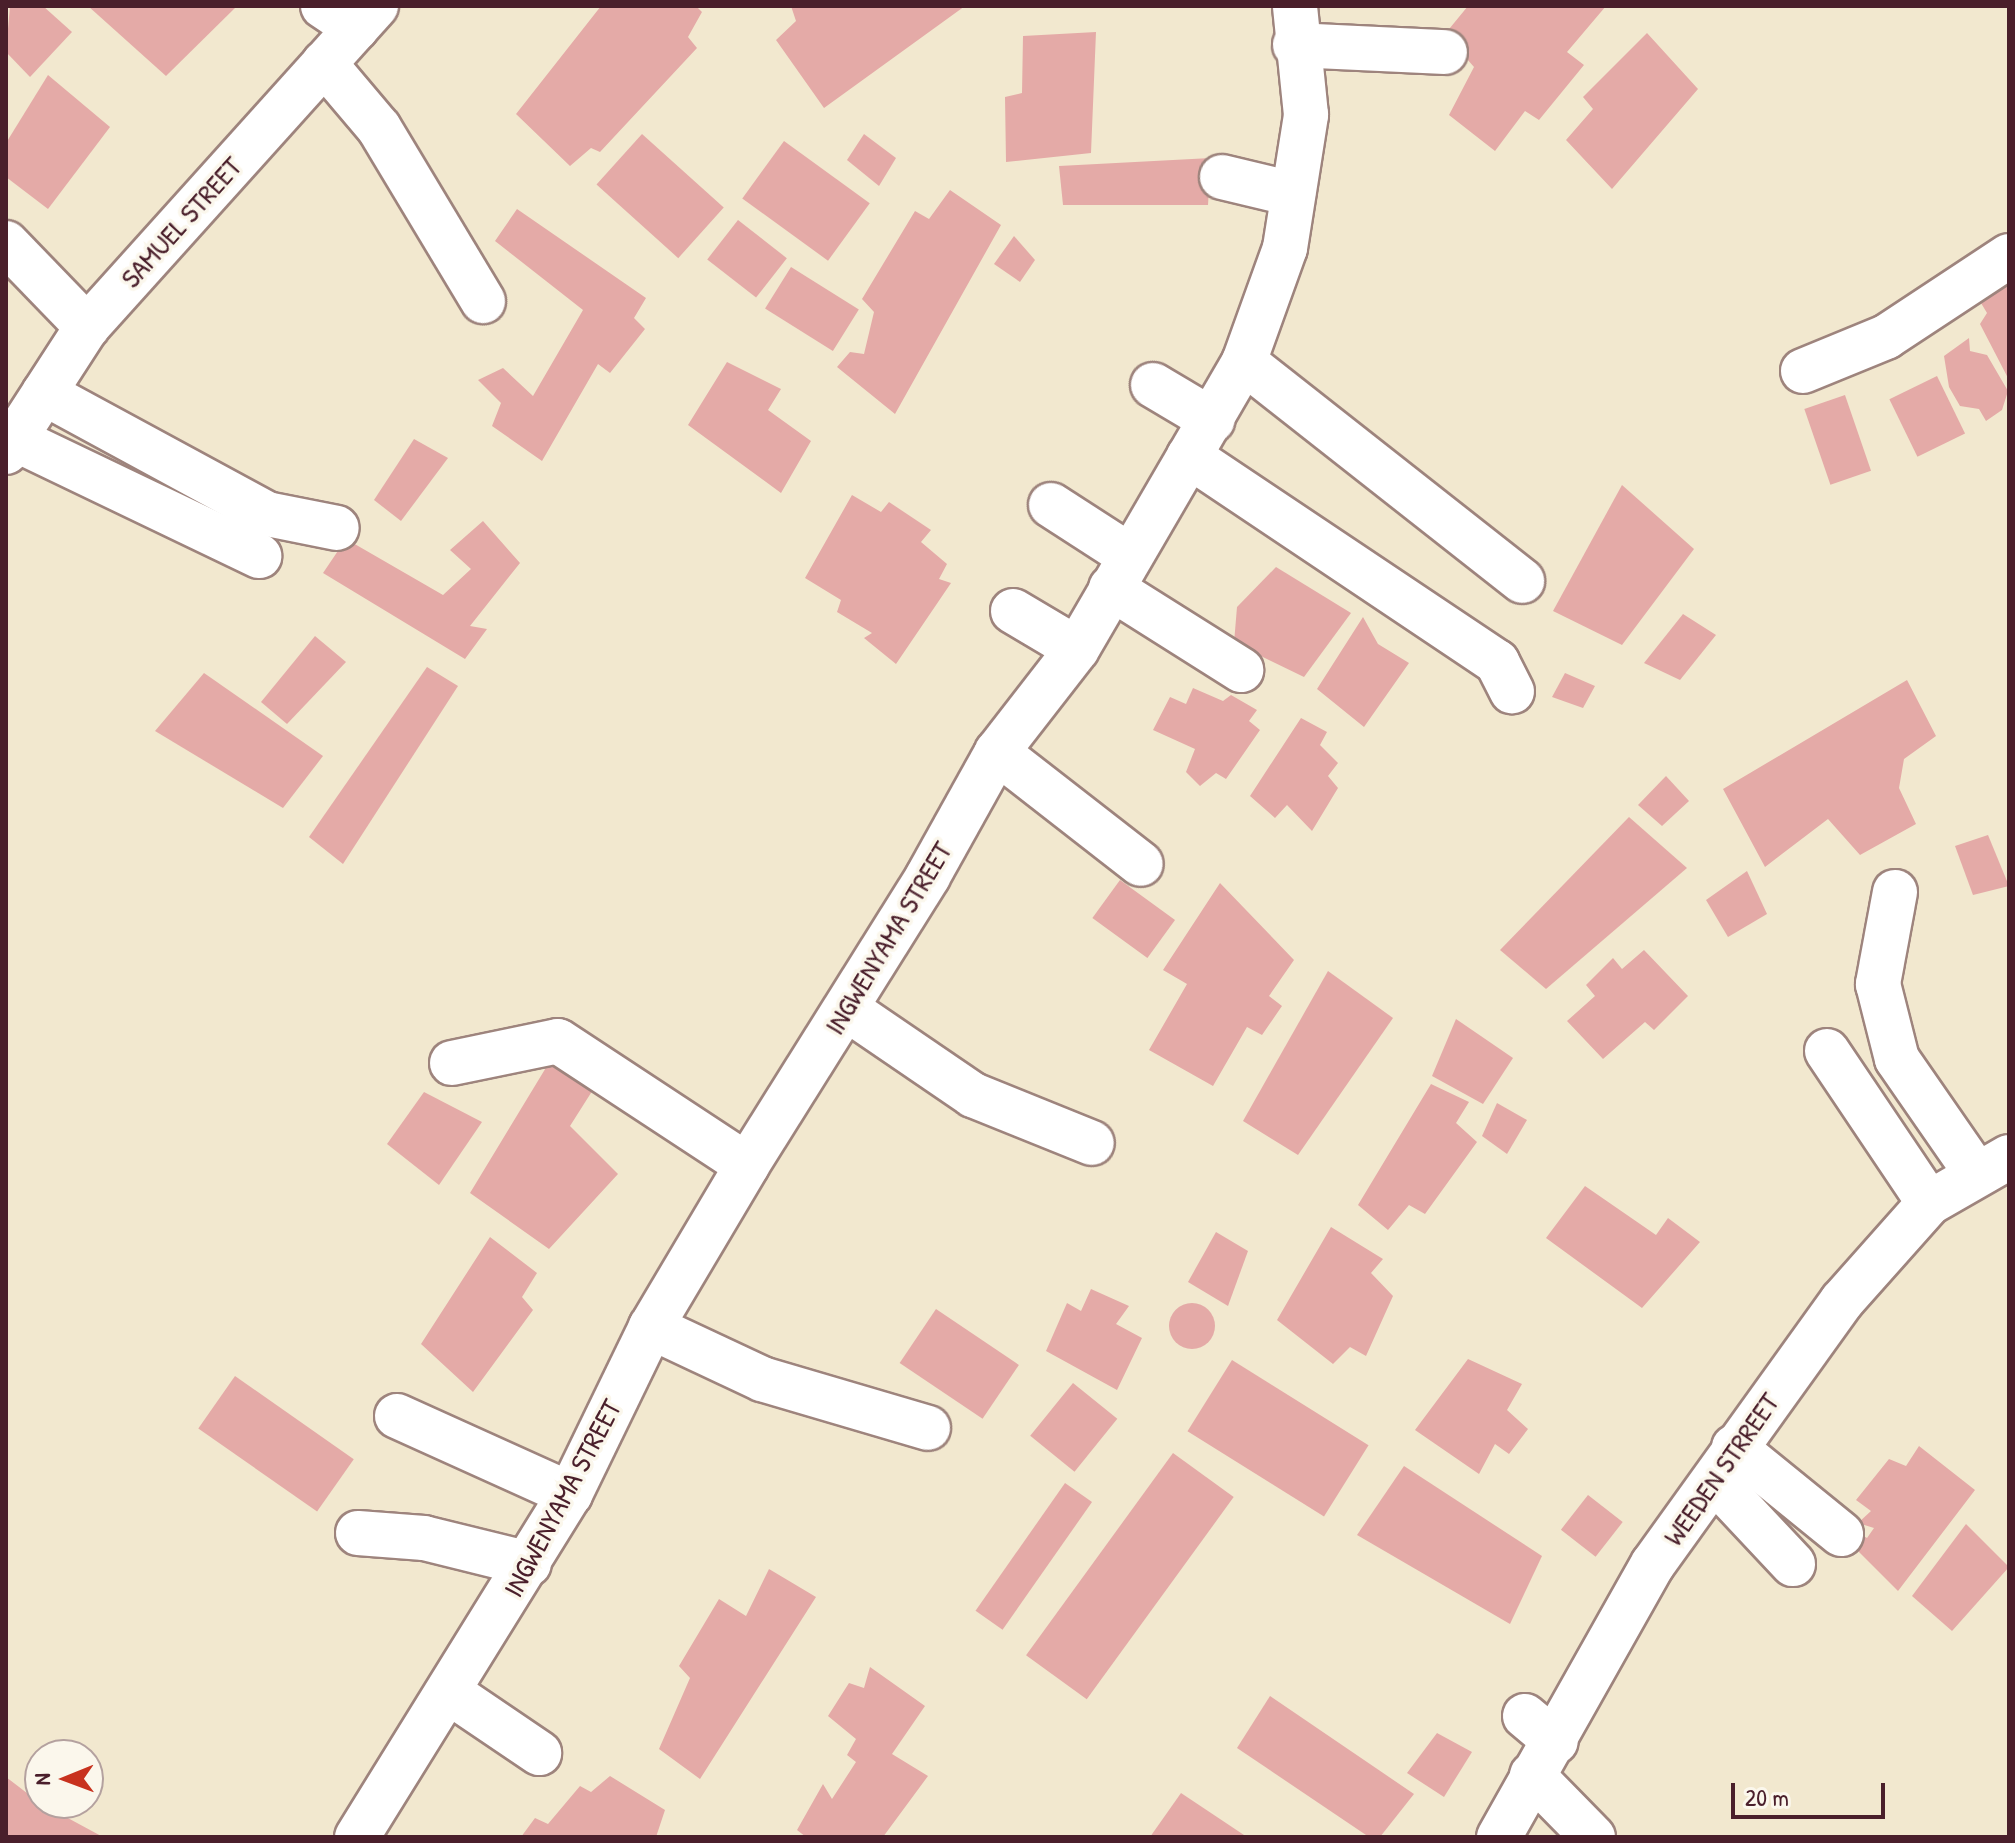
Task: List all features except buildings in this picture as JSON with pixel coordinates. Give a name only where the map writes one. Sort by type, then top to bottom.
[{"type":"street","name":"SAMUEL STREET","points":[[10,446],[87,327],[324,63],[352,13]]},
{"type":"street","points":[[1295,26],[1445,52]]},
{"type":"street","name":"INGWENYAMA STREET","points":[[357,1837],[570,1494],[651,1327],[747,1165],[847,1009],[997,752],[1077,649],[1119,571],[1244,362],[1264,319],[1293,194],[1306,115],[1295,26]]},
{"type":"street","points":[[324,63],[379,128],[483,301]]},
{"type":"street","points":[[1222,177],[1293,194]]},
{"type":"street","points":[[6,243],[87,327]]},
{"type":"street","points":[[1803,371],[1886,337],[2009,256]]},
{"type":"street","points":[[1244,362],[1522,581]]},
{"type":"street","points":[[1153,385],[1212,420]]},
{"type":"street","points":[[44,393],[267,514],[337,528]]},
{"type":"street","points":[[10,446],[259,556]]},
{"type":"street","points":[[1189,456],[1497,662],[1512,691]]},
{"type":"street","points":[[1051,505],[1119,571],[1241,670]]},
{"type":"street","points":[[1013,611],[1077,649]]},
{"type":"street","points":[[997,752],[1141,864]]},
{"type":"street","points":[[1895,892],[1878,984],[1897,1059],[1992,1165]]},
{"type":"street","points":[[847,1009],[973,1095],[1092,1143]]},
{"type":"street","points":[[452,1063],[558,1041],[747,1165]]},
{"type":"street","points":[[1827,1051],[1929,1203]]},
{"type":"street","name":"WEEDEN STRREET","points":[[1499,1837],[1538,1744],[1653,1564],[1842,1301],[1929,1203],[1992,1165]]},
{"type":"street","points":[[651,1327],[762,1379],[928,1428]]},
{"type":"street","points":[[397,1416],[570,1494]]},
{"type":"street","points":[[1725,1464],[1841,1534]]},
{"type":"street","points":[[1725,1464],[1793,1564]]},
{"type":"street","points":[[358,1533],[424,1538],[529,1564]]},
{"type":"street","points":[[449,1692],[539,1753]]},
{"type":"street","points":[[1538,1744],[1593,1837]]}]
